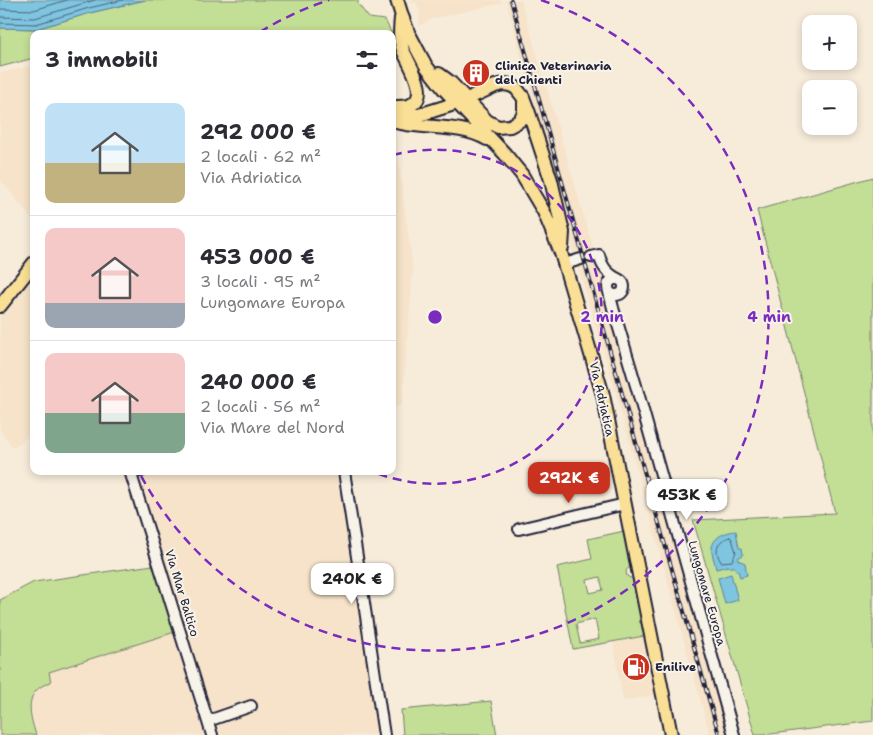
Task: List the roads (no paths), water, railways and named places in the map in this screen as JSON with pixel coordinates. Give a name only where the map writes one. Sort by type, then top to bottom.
[{"type":"main road","name":"Via Adriatica","points":[[399,8],[415,46],[426,66],[444,89],[518,170],[534,194],[544,212],[563,258],[603,396],[671,735]]},
{"type":"main road","points":[[396,107],[407,106],[413,103],[418,97],[419,90],[416,77],[403,50],[399,8]]},
{"type":"main road","points":[[426,66],[450,82],[488,121],[498,127],[510,126],[519,121],[524,113],[524,102]]},
{"type":"main road","points":[[474,96],[495,86],[507,85],[518,90],[529,113],[551,180],[563,232],[563,258]]},
{"type":"main road","points":[[396,115],[419,115],[451,105]]},
{"type":"main road","points":[[396,122],[470,131],[494,142]]},
{"type":"main road","points":[[0,306],[30,268]]},
{"type":"street","points":[[563,258],[590,257],[610,274],[622,281],[624,291],[620,295],[615,314]]},
{"type":"street","points":[[618,279],[610,282],[608,287],[609,292],[616,296],[620,295]]},
{"type":"street","name":"Lungomare Europa","points":[[609,292],[734,735]]},
{"type":"street","name":"Via Mar Baltico","points":[[135,475],[212,735]]},
{"type":"street","points":[[345,475],[384,735]]},
{"type":"street","points":[[519,529],[625,504]]},
{"type":"street","points":[[208,721],[251,706]]},
{"type":"water","points":[[0,0],[145,0],[90,13],[36,29],[0,28]]},
{"type":"water","points":[[736,531],[739,548],[742,548],[743,555],[738,560],[745,563],[747,575],[740,577],[738,571],[733,566],[731,568],[728,566],[716,569],[712,553],[713,543],[719,537]]},
{"type":"water","points":[[731,574],[738,600],[725,604],[718,578]]},
{"type":"railway","points":[[511,0],[719,735]]},
{"type":"place","name":"Clinica Veterinaria del Chienti","points":[[476,73]]},
{"type":"place","name":"Enilive","points":[[636,667]]}]
